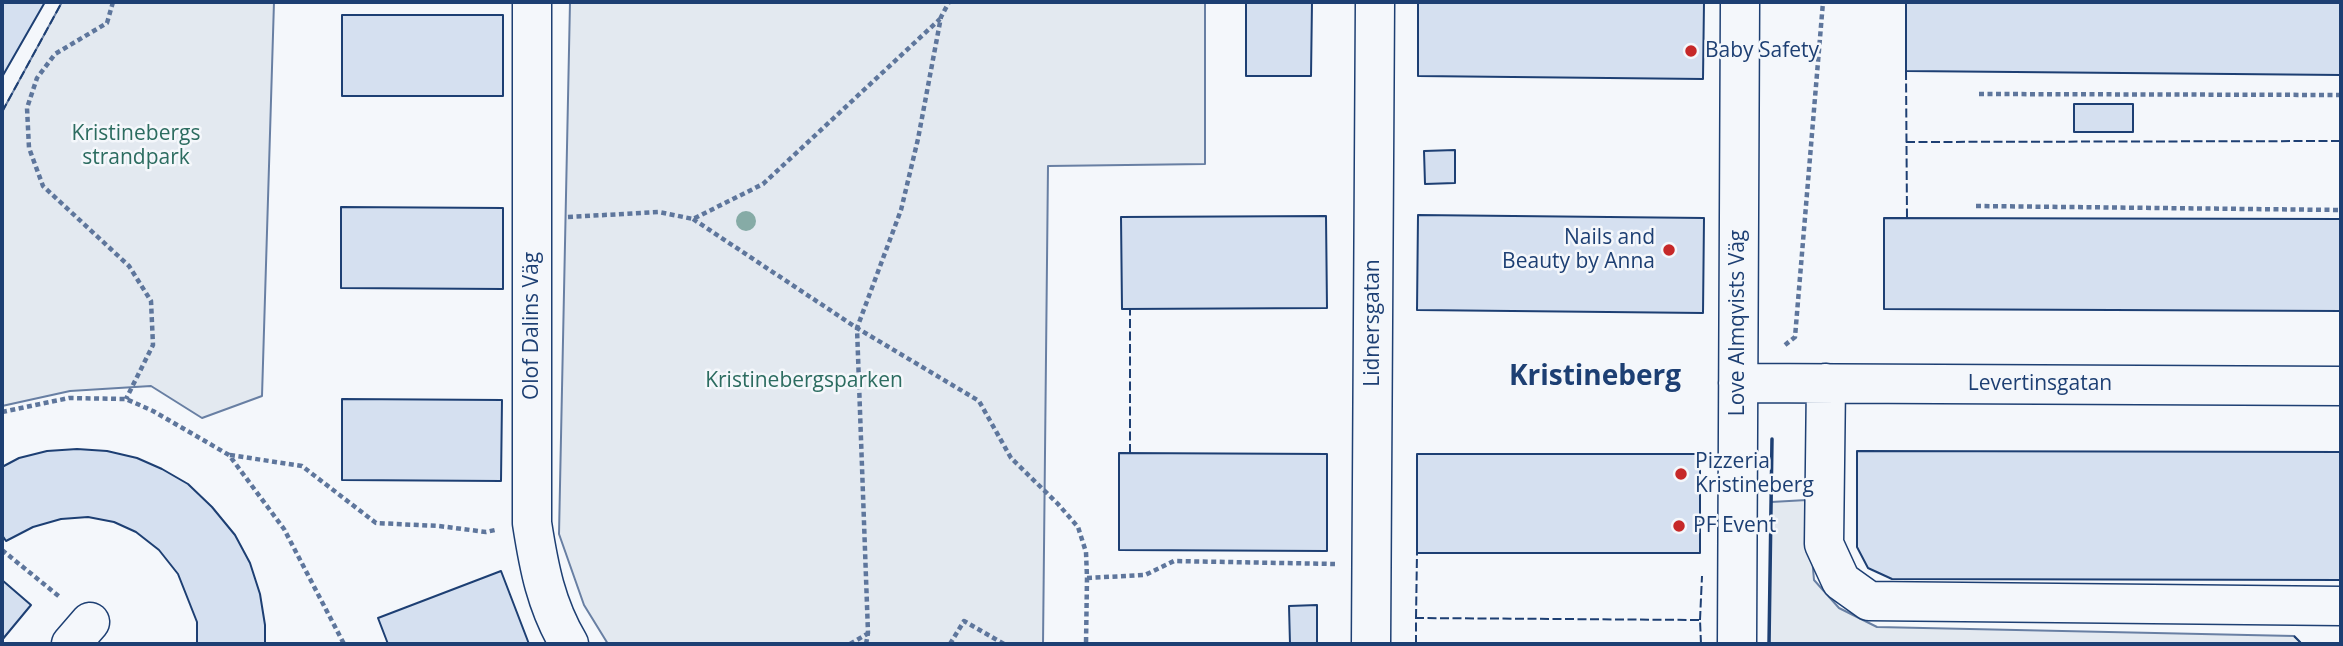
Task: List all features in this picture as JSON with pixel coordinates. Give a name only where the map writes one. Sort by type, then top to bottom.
[{"type":"street","name":"Olof Dalins Väg","points":[[532,2],[532,523],[541,580],[558,626],[569,644]]},
{"type":"street","name":"Lidnersgatan","points":[[1371,644],[1375,2]]},
{"type":"street","name":"Love Almqvists Väg","points":[[1737,644],[1740,2]]},
{"type":"street","name":"Levertinsgatan","points":[[1738,383],[2341,386]]},
{"type":"street","points":[[1826,383],[1824,544],[1840,581],[1869,601],[2341,606]]},
{"type":"path","points":[[113,2],[107,23],[55,54],[37,78],[27,108],[29,148],[43,186],[129,267],[150,301],[153,345],[126,399]]},
{"type":"path","points":[[866,644],[868,633],[857,328],[901,210],[918,139],[941,18],[949,2]]},
{"type":"path","points":[[1738,383],[1795,337],[1824,2]]},
{"type":"path","points":[[693,219],[763,184],[941,18]]},
{"type":"path","points":[[1979,94],[2341,95]]},
{"type":"path","points":[[1976,206],[2341,211]]},
{"type":"path","points":[[557,218],[659,212],[693,219],[857,328],[979,401],[1011,458],[1078,527],[1086,552],[1086,644]]},
{"type":"path","points":[[2,412],[69,398],[126,399],[153,411],[229,455],[302,466],[376,523],[439,526],[486,532]]},
{"type":"path","points":[[229,455],[284,529],[344,644]]},
{"type":"path","points":[[1087,578],[1145,575],[1174,561],[1371,565]]},
{"type":"path","points":[[950,644],[964,621],[1004,644]]},
{"type":"path","points":[[850,644],[868,633]]},
{"type":"green space","name":"Kristinebergs strandpark","points":[[62,2],[274,2],[262,396],[202,418],[151,386],[70,391],[2,406],[2,112]]},
{"type":"green space","name":"Kristinebergsparken","points":[[570,2],[1205,2],[1205,164],[1048,166],[1043,644],[608,644],[584,605],[559,534]]},
{"type":"green space","points":[[1807,500],[1814,580],[1839,608],[1877,627],[2294,636],[2302,644],[1769,644],[1771,502]]},
{"type":"building","points":[[2,2],[45,2],[2,77]]},
{"type":"building","points":[[1246,2],[1312,2],[1311,76],[1246,76]]},
{"type":"building","points":[[1418,2],[1704,2],[1703,79],[1418,76]]},
{"type":"building","points":[[1906,2],[2341,2],[2341,75],[1906,71]]},
{"type":"building","points":[[342,15],[503,15],[503,96],[342,96]]},
{"type":"building","points":[[2074,104],[2133,104],[2133,132],[2074,132]]},
{"type":"building","points":[[1455,150],[1455,183],[1425,184],[1424,151]]},
{"type":"building","points":[[341,207],[503,208],[503,289],[341,288]]},
{"type":"building","points":[[1418,215],[1704,218],[1703,313],[1417,310]]},
{"type":"building","points":[[1326,216],[1327,308],[1122,309],[1121,217]]},
{"type":"building","points":[[1884,218],[2341,219],[2341,311],[1884,309]]},
{"type":"building","points":[[342,399],[502,400],[501,481],[342,480]]},
{"type":"building","points":[[47,451],[107,451],[137,458],[188,484],[212,507],[235,535],[250,563],[260,594],[265,644],[197,644],[197,622],[178,574],[159,550],[136,532],[114,522],[88,517],[61,519],[33,527],[6,541],[2,535],[2,467],[19,458]]},
{"type":"building","points":[[1857,451],[2341,452],[2341,580],[1892,579],[1868,568],[1857,547]]},
{"type":"building","points":[[1119,453],[1327,454],[1327,551],[1119,550]]},
{"type":"building","points":[[1417,454],[1700,454],[1700,553],[1417,553]]},
{"type":"building","points":[[501,571],[529,644],[388,644],[378,618]]},
{"type":"building","points":[[2,580],[31,605],[2,640]]},
{"type":"building","points":[[1317,605],[1317,644],[1290,644],[1289,606]]},
{"type":"fence","points":[[2,112],[62,2]]},
{"type":"fence","points":[[1906,71],[1907,218]]},
{"type":"fence","points":[[1906,142],[2341,141]]},
{"type":"fence","points":[[1130,308],[1130,453]]},
{"type":"fence","points":[[1416,618],[1417,553]]},
{"type":"fence","points":[[1700,620],[1702,576]]},
{"type":"fence","points":[[1416,644],[1416,618],[1700,620],[1701,644]]},
{"type":"fence","points":[[2294,636],[2302,644]]},
{"type":"wall","points":[[1769,644],[1772,439]]},
{"type":"place","name":"Baby Safety","points":[[1691,51]]},
{"type":"place","name":"Nails and Beauty by Anna","points":[[1669,250]]},
{"type":"place","name":"Pizzeria Kristineberg","points":[[1681,474]]},
{"type":"place","name":"PF Event","points":[[1679,526]]},
{"type":"district","name":"Kristineberg","points":[[1595,377]]}]
